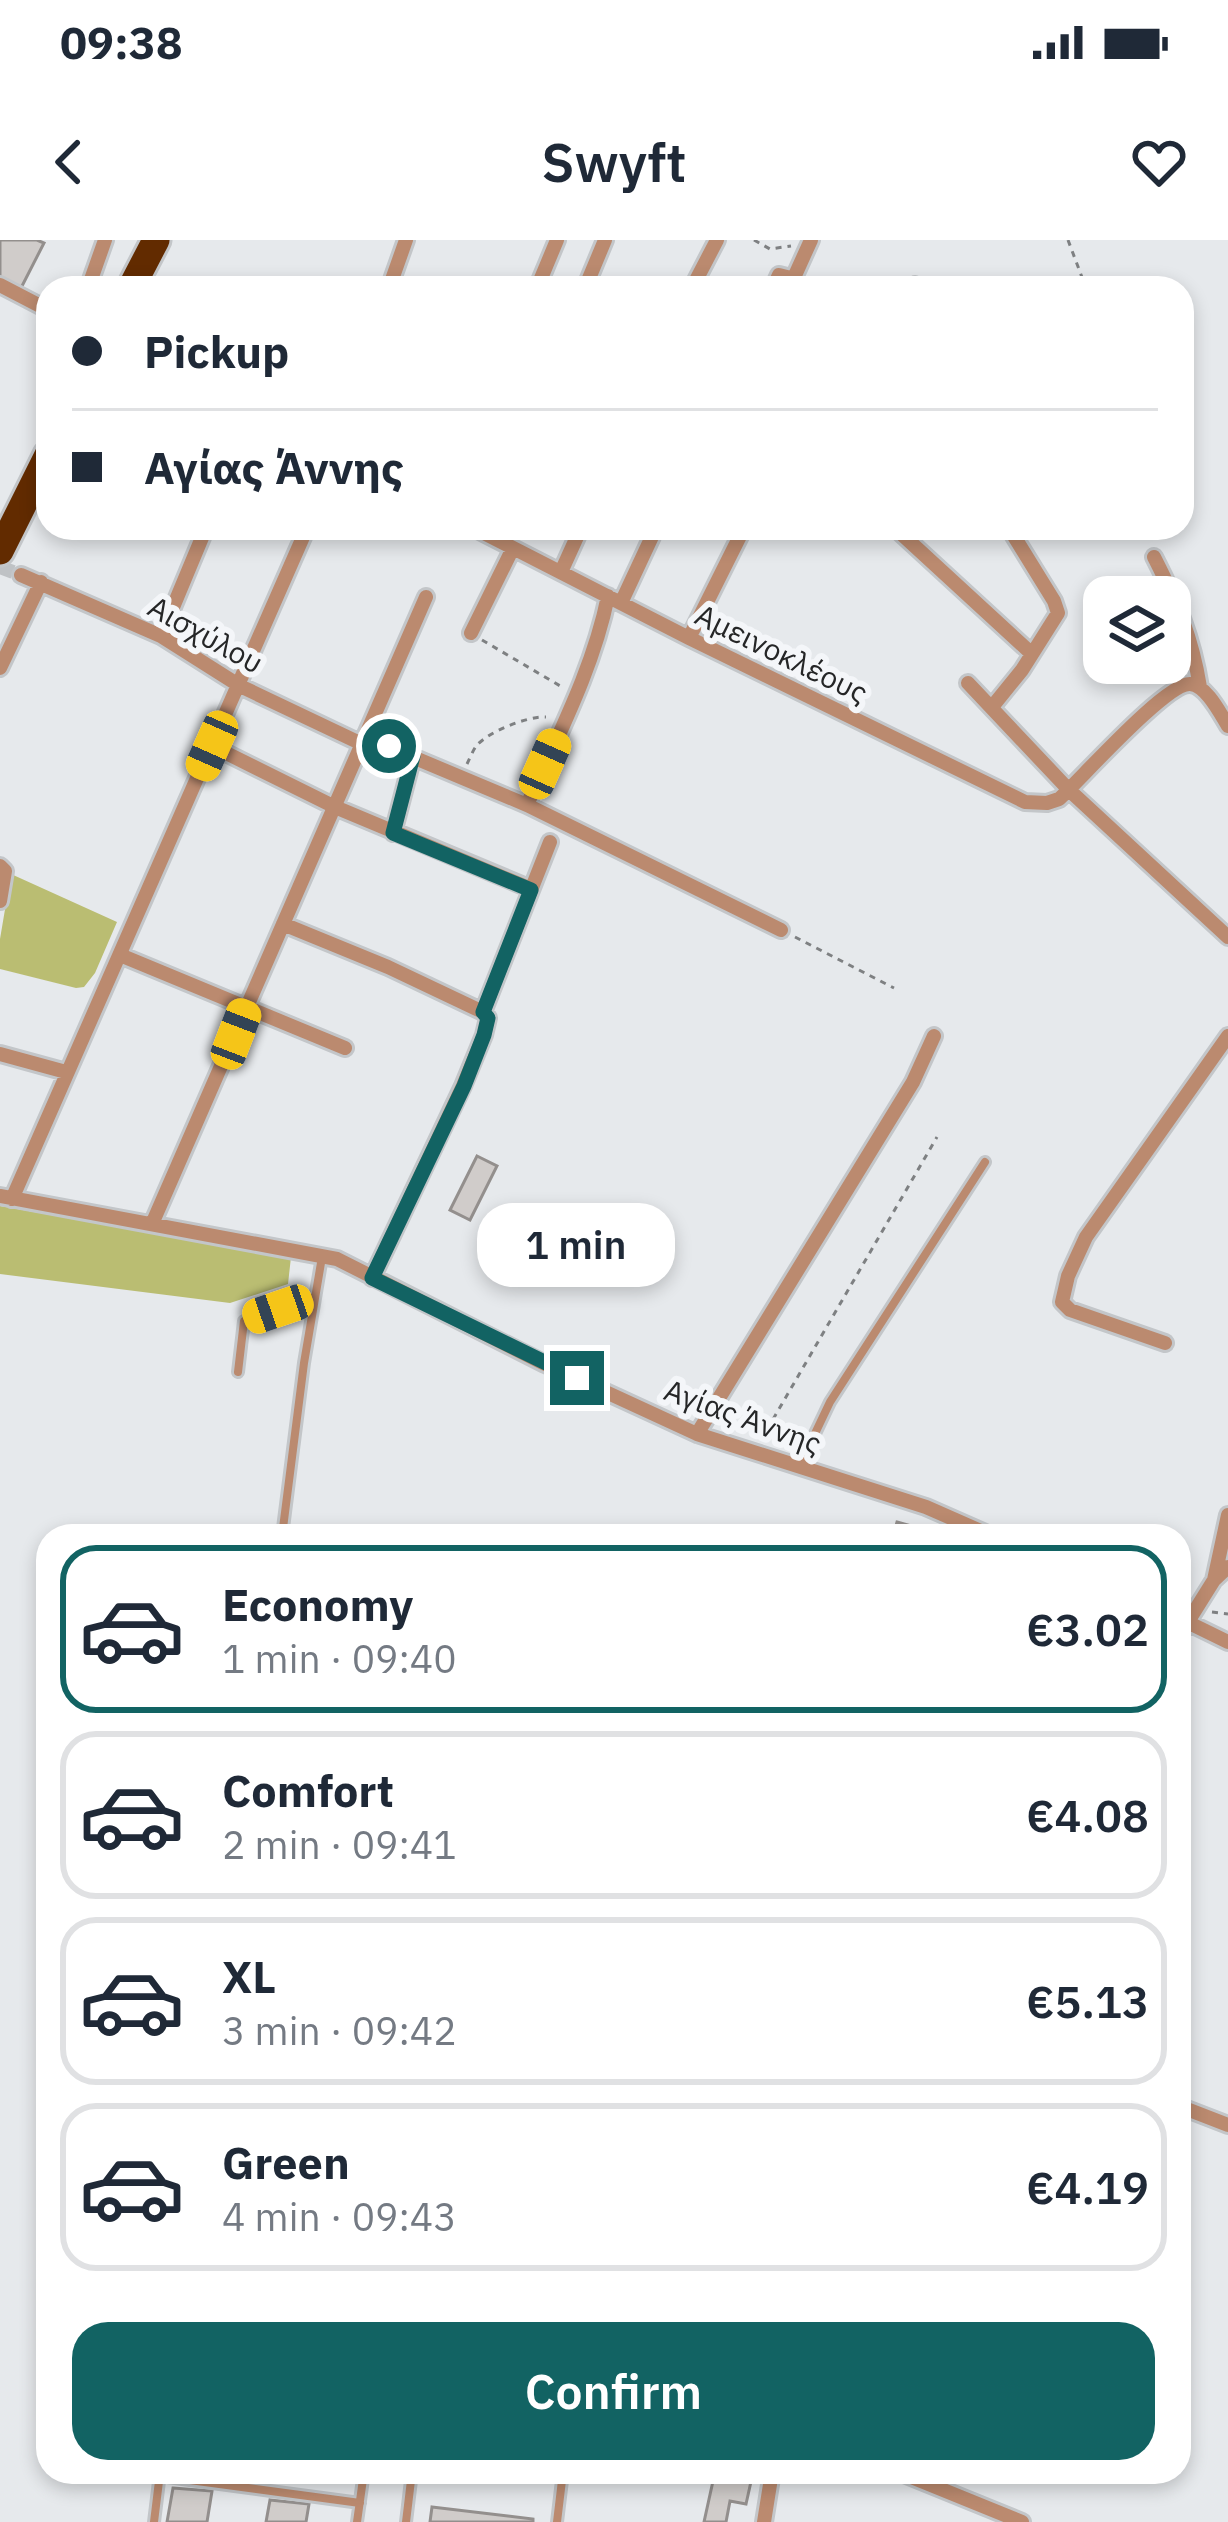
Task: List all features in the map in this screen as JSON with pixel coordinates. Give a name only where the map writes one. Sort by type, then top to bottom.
[{"type":"highway","points":[[137,276],[156,240]]},
{"type":"highway","points":[[2,546],[36,499]]},
{"type":"street","points":[[92,276],[105,240]]},
{"type":"street","points":[[393,276],[406,240]]},
{"type":"street","points":[[541,276],[557,240]]},
{"type":"street","points":[[590,276],[605,240]]},
{"type":"street","points":[[698,276],[717,240]]},
{"type":"street","points":[[790,276],[810,242]]},
{"type":"street","points":[[0,285],[36,304]]},
{"type":"street","points":[[161,636],[201,540]]},
{"type":"street","points":[[6,1197],[120,955],[303,540]]},
{"type":"street","name":"Αμεινοκλέους","points":[[499,540],[1025,802],[1047,803],[1069,790]]},
{"type":"street","points":[[561,572],[576,540]]},
{"type":"street","points":[[526,806],[614,600],[649,540]]},
{"type":"street","points":[[689,638],[738,540]]},
{"type":"street","points":[[908,540],[1033,654]]},
{"type":"street","points":[[992,707],[1058,613],[1016,540]]},
{"type":"street","points":[[471,633],[513,548]]},
{"type":"street","points":[[1154,557],[1193,645],[1200,687],[1228,726]]},
{"type":"street","name":"Αισχύλου","points":[[21,575],[161,636],[240,686],[465,778],[781,930]]},
{"type":"street","points":[[0,668],[41,582]]},
{"type":"street","points":[[152,1224],[426,597]]},
{"type":"street","points":[[968,683],[1069,790],[1228,937]]},
{"type":"street","points":[[1069,790],[1148,711],[1180,686],[1200,687]]},
{"type":"street","points":[[212,746],[335,807],[531,890]]},
{"type":"street","points":[[393,833],[413,756]]},
{"type":"street","points":[[483,1012],[550,842]]},
{"type":"street","points":[[0,866],[5,871],[0,901]]},
{"type":"street","points":[[283,924],[388,967],[488,1018],[464,1086],[372,1278]]},
{"type":"street","points":[[120,955],[345,1048]]},
{"type":"street","points":[[698,1434],[914,1082],[934,1036]]},
{"type":"street","points":[[1165,1343],[1070,1310],[1062,1302],[1085,1237],[1228,1036]]},
{"type":"street","points":[[0,1054],[66,1072]]},
{"type":"street","name":"Αγίας Άννης","points":[[6,1197],[337,1259],[527,1356],[698,1434],[926,1507],[965,1524]]},
{"type":"street","points":[[1214,1580],[1228,1515]]},
{"type":"street","points":[[1191,1610],[1228,1567]]},
{"type":"street","points":[[1191,1624],[1228,1642]]},
{"type":"street","points":[[1191,2111],[1228,2125]]},
{"type":"street","points":[[764,2522],[770,2484]]},
{"type":"street","points":[[929,2484],[1022,2522]]},
{"type":"lane","points":[[800,1466],[830,1402],[985,1162]]},
{"type":"lane","points":[[284,1524],[323,1256]]},
{"type":"lane","points":[[238,1372],[244,1321],[314,1297]]},
{"type":"lane","points":[[154,2522],[159,2484]]},
{"type":"lane","points":[[229,2484],[360,2503]]},
{"type":"lane","points":[[357,2522],[362,2484]]},
{"type":"lane","points":[[406,2522],[411,2484]]},
{"type":"lane","points":[[557,2522],[561,2484]]},
{"type":"path","points":[[754,240],[770,250],[810,242]]},
{"type":"path","points":[[1068,240],[1082,276]]},
{"type":"path","points":[[471,633],[545,675],[573,703]]},
{"type":"path","points":[[465,778],[476,746],[487,738],[532,716],[563,724]]},
{"type":"path","points":[[781,930],[895,988]]},
{"type":"path","points":[[754,1452],[938,1137]]},
{"type":"green space","points":[[11,874],[117,922],[84,987],[0,969]]},
{"type":"green space","points":[[0,1206],[291,1257],[288,1284],[230,1303],[0,1274]]},
{"type":"building","points":[[0,240],[44,243],[21,288],[0,279]]},
{"type":"building","points":[[477,1156],[497,1166],[470,1220],[450,1210]]},
{"type":"building","points":[[712,2484],[750,2484],[746,2504],[730,2501],[726,2522],[704,2522]]},
{"type":"building","points":[[173,2488],[212,2491],[207,2522],[167,2522]]},
{"type":"building","points":[[270,2500],[309,2504],[306,2522],[266,2522]]},
{"type":"building","points":[[432,2507],[533,2519],[533,2522],[430,2522]]},
{"type":"tunnel","points":[[0,567],[21,575]]},
{"type":"route","points":[[389,746],[413,756],[393,833],[531,890],[483,1012],[488,1018],[484,1035],[464,1086],[372,1278],[577,1378]]}]
